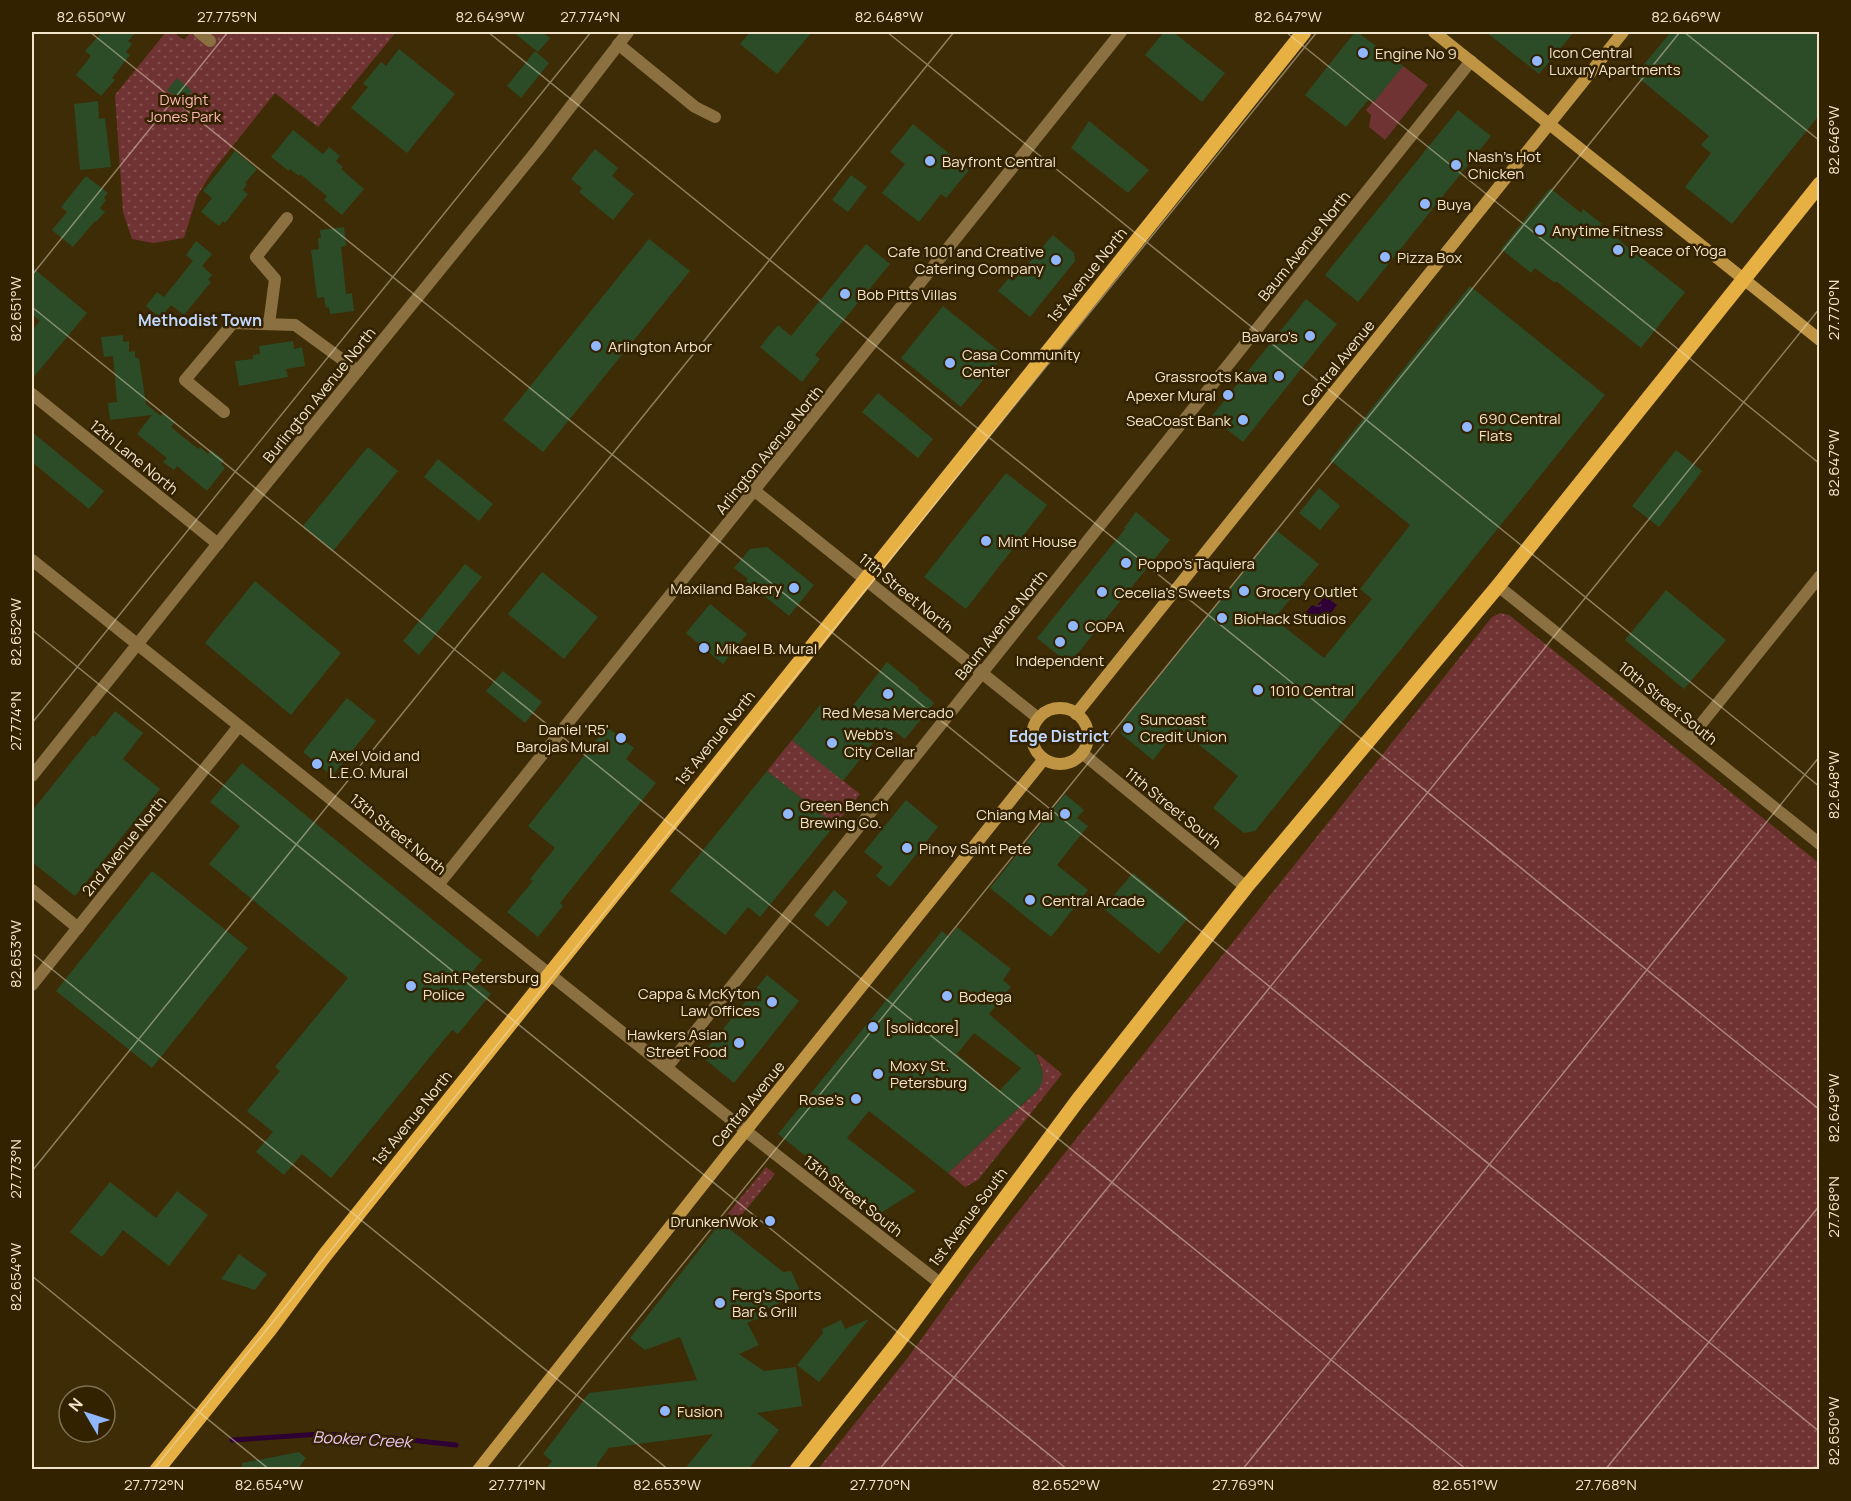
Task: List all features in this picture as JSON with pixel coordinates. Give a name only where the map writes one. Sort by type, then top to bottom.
[{"type":"main road","name":"1st Avenue North","points":[[157,1470],[549,974],[1304,32]]},
{"type":"main road","name":"1st Avenue South","points":[[797,1470],[896,1345],[1078,1100],[1167,986],[1246,887],[1498,586],[1820,184]]},
{"type":"street","points":[[199,32],[210,41]]},
{"type":"street","name":"Burlington Avenue North","points":[[32,776],[538,149],[628,32]]},
{"type":"street","name":"Arlington Avenue North","points":[[438,885],[1121,32]]},
{"type":"street","points":[[1434,32],[1820,340]]},
{"type":"street","name":"Central Avenue","points":[[1076,714],[1623,32]]},
{"type":"street","points":[[618,44],[695,107],[715,117]]},
{"type":"street","name":"Baum Avenue North","points":[[667,1067],[1471,62]]},
{"type":"street","points":[[269,324],[274,279],[256,257],[287,218]]},
{"type":"street","points":[[224,412],[185,380],[233,323],[295,325],[358,371]]},
{"type":"street","name":"12th Lane North","points":[[32,394],[218,544]]},
{"type":"street","name":"11th Street North","points":[[755,491],[1038,718]]},
{"type":"street","name":"13th Street North","points":[[32,560],[746,1131]]},
{"type":"street","points":[[1689,740],[1820,576]]},
{"type":"street","name":"10th Street South","points":[[1498,586],[1820,844]]},
{"type":"street","points":[[1060,708],[1068,709],[1076,714],[1082,719],[1088,736],[1082,753],[1076,759],[1060,764],[1044,759],[1037,753],[1031,735],[1038,718],[1045,712],[1060,708]]},
{"type":"street","name":"2nd Avenue North","points":[[32,985],[239,726]]},
{"type":"street","name":"11th Street South","points":[[1082,753],[1246,887]]},
{"type":"street","name":"Central Avenue","points":[[478,1470],[1044,759]]},
{"type":"street","points":[[32,891],[78,928]]},
{"type":"street","name":"13th Street South","points":[[746,1131],[941,1284]]},
{"type":"green space","name":"Dwight Jones Park","points":[[166,32],[173,32],[184,40],[191,32],[396,32],[318,127],[275,93],[212,172],[197,196],[184,238],[153,243],[132,239],[123,212],[115,95]]},
{"type":"green space","points":[[1403,66],[1428,85],[1385,140],[1369,127],[1371,115],[1366,110]]},
{"type":"green space","points":[[1500,613],[1509,615],[1819,863],[1819,1469],[818,1469],[906,1360],[970,1272],[1492,617]]},
{"type":"green space","points":[[792,740],[860,794],[835,825],[767,771]]},
{"type":"green space","points":[[1038,1054],[1062,1074],[978,1180],[965,1187],[948,1173],[1036,1092],[1042,1074],[1036,1055]]},
{"type":"green space","points":[[766,1167],[775,1174],[730,1229],[721,1222]]},
{"type":"water","points":[[1325,596],[1337,605],[1328,617],[1324,615],[1314,627],[1302,617],[1312,605],[1316,607]]},
{"type":"building","points":[[102,32],[136,32],[128,41],[132,44],[126,52],[130,55],[112,78],[115,80],[101,96],[76,75],[91,56],[85,51]]},
{"type":"building","points":[[513,32],[542,32],[550,38],[538,52]]},
{"type":"building","points":[[750,32],[812,32],[777,74],[740,44]]},
{"type":"building","points":[[1164,32],[1173,32],[1225,73],[1202,102],[1145,55]]},
{"type":"building","points":[[1355,32],[1403,66],[1374,102],[1369,99],[1346,127],[1305,95]]},
{"type":"building","name":"Icon Central Luxury Apartments","points":[[1486,32],[1574,32],[1539,74]]},
{"type":"building","points":[[1671,32],[1820,32],[1820,114],[1732,224],[1685,187],[1711,153],[1701,145],[1709,136],[1635,75]]},
{"type":"building","points":[[399,49],[455,94],[407,153],[351,108],[368,87],[363,84],[381,62],[386,66]]},
{"type":"building","points":[[535,51],[549,63],[521,98],[507,86]]},
{"type":"building","points":[[177,78],[192,91],[183,102],[167,90]]},
{"type":"building","points":[[98,101],[99,119],[105,118],[111,167],[80,170],[74,104]]},
{"type":"building","points":[[1458,110],[1491,136],[1358,302],[1325,275]]},
{"type":"building","points":[[1089,121],[1149,170],[1128,193],[1071,148]]},
{"type":"building","name":"Bayfront Central","points":[[913,124],[969,170],[946,198],[941,194],[919,222],[882,193],[905,164],[890,152]]},
{"type":"building","points":[[293,130],[323,154],[329,147],[340,156],[336,161],[343,167],[341,169],[364,189],[342,215],[324,200],[327,196],[300,174],[299,176],[290,169],[289,171],[271,157]]},
{"type":"building","points":[[595,149],[618,168],[612,176],[634,194],[613,220],[579,192],[582,188],[571,179]]},
{"type":"building","points":[[235,151],[257,169],[245,183],[247,184],[243,190],[248,194],[225,223],[223,221],[219,226],[201,212],[212,198],[203,191]]},
{"type":"building","points":[[851,175],[867,187],[848,212],[832,200]]},
{"type":"building","points":[[86,176],[108,193],[100,208],[105,212],[73,247],[52,230],[67,212],[61,207]]},
{"type":"building","points":[[1550,188],[1581,213],[1583,209],[1685,292],[1641,348],[1556,281],[1555,283],[1535,268],[1531,273],[1501,249]]},
{"type":"building","points":[[344,227],[346,246],[341,247],[346,294],[352,293],[354,311],[330,314],[324,297],[317,298],[311,250],[319,249],[320,230]]},
{"type":"building","points":[[1053,235],[1074,253],[1075,261],[1030,317],[998,291],[1009,278],[1013,281]]},
{"type":"building","name":"Arlington Arbor","points":[[649,239],[690,271],[543,452],[503,420]]},
{"type":"building","points":[[196,241],[212,254],[202,266],[212,275],[208,280],[211,282],[184,315],[171,305],[160,318],[146,306],[157,292],[164,297],[193,261],[186,255]]},
{"type":"building","name":"Bob Pitts Villas","points":[[866,244],[890,264],[815,355],[820,359],[802,382],[760,347],[778,325],[791,336]]},
{"type":"building","points":[[32,267],[87,313],[32,379],[32,331],[40,321],[32,314]]},
{"type":"building","points":[[1470,286],[1605,395],[1255,831],[1244,833],[1213,808],[1238,776],[1178,728],[1153,760],[1121,734],[1121,724],[1277,531],[1319,564],[1274,619],[1324,658],[1372,599],[1360,589],[1410,525],[1330,460]]},
{"type":"building","points":[[1306,299],[1337,324],[1243,442],[1211,417]]},
{"type":"building","points":[[943,306],[1004,355],[961,407],[901,358]]},
{"type":"building","points":[[123,335],[123,342],[129,341],[129,352],[135,351],[135,358],[139,358],[146,404],[161,416],[163,413],[175,422],[171,427],[198,449],[200,447],[208,454],[211,450],[224,460],[221,464],[225,468],[207,491],[177,466],[174,470],[163,462],[167,458],[137,434],[152,415],[110,420],[108,403],[117,402],[113,356],[104,357],[101,337]]},
{"type":"building","points":[[293,341],[294,349],[302,347],[305,366],[286,369],[288,377],[239,386],[235,361],[253,359],[253,355],[260,354],[259,346]]},
{"type":"building","points":[[878,393],[933,439],[918,458],[862,412]]},
{"type":"building","points":[[32,432],[104,491],[89,509],[32,462]]},
{"type":"building","points":[[368,447],[398,471],[333,551],[303,526]]},
{"type":"building","points":[[1676,450],[1702,471],[1659,527],[1632,506]]},
{"type":"building","points":[[438,459],[493,504],[479,521],[424,477]]},
{"type":"building","name":"Mint House","points":[[1006,473],[1047,505],[966,609],[924,577]]},
{"type":"building","points":[[1319,488],[1340,506],[1320,530],[1299,513]]},
{"type":"building","points":[[1136,512],[1170,540],[1069,664],[1037,638],[1125,529]]},
{"type":"building","points":[[767,547],[814,585],[789,616],[746,581],[748,579],[734,568],[750,549]]},
{"type":"building","points":[[465,564],[482,577],[419,655],[403,641]]},
{"type":"building","points":[[542,572],[598,617],[564,659],[508,614]]},
{"type":"building","points":[[255,581],[341,653],[291,715],[205,643]]},
{"type":"building","points":[[1666,590],[1726,640],[1684,689],[1625,640]]},
{"type":"building","points":[[710,604],[747,634],[723,664],[686,633]]},
{"type":"building","points":[[887,662],[934,703],[905,739],[893,730],[890,734],[884,729],[843,781],[792,740],[820,705],[841,721]]},
{"type":"building","points":[[503,671],[542,702],[525,723],[486,691]]},
{"type":"building","points":[[347,698],[376,721],[332,776],[303,752]]},
{"type":"building","points":[[115,711],[143,733],[123,759],[160,789],[75,896],[32,862],[32,811]]},
{"type":"building","points":[[607,727],[634,748],[626,759],[656,783],[560,903],[563,906],[538,937],[507,912],[533,881],[530,879],[555,848],[528,826]]},
{"type":"building","name":"Saint Petersburg Police","points":[[242,763],[482,960],[469,976],[491,994],[458,1034],[452,1030],[331,1178],[302,1154],[284,1175],[256,1152],[273,1132],[247,1111],[280,1071],[275,1067],[348,978],[209,864],[240,826],[210,802]]},
{"type":"building","points":[[767,771],[835,825],[760,917],[748,907],[725,935],[670,891]]},
{"type":"building","points":[[1065,794],[1084,810],[1077,818],[1088,826],[1057,865],[1088,890],[1051,937],[990,888]]},
{"type":"building","points":[[906,800],[938,827],[890,887],[876,876],[883,867],[864,852]]},
{"type":"building","points":[[152,871],[248,948],[152,1068],[56,991]]},
{"type":"building","points":[[1133,873],[1188,918],[1159,954],[1103,908]]},
{"type":"building","points":[[834,890],[848,902],[828,927],[814,915]]},
{"type":"building","points":[[957,927],[1011,969],[1003,980],[1011,987],[989,1014],[1036,1055],[1043,1073],[1042,1083],[1037,1091],[948,1173],[869,1111],[847,1138],[916,1191],[879,1214],[778,1134],[942,931],[949,937]],"holes":[[[974,1033],[1021,1068],[999,1091],[957,1054]]]},
{"type":"building","name":"Hawkers Asian Street Food","points":[[767,975],[799,1001],[734,1083],[701,1056]]},
{"type":"building","points":[[110,1182],[156,1218],[177,1191],[208,1215],[169,1266],[123,1230],[102,1257],[70,1232]]},
{"type":"building","points":[[721,1222],[783,1272],[791,1271],[801,1293],[761,1312],[763,1316],[747,1323],[759,1345],[739,1354],[764,1371],[796,1367],[802,1406],[757,1413],[779,1430],[748,1470],[684,1470],[713,1434],[609,1448],[597,1464],[597,1470],[545,1470],[552,1461],[543,1454],[589,1393],[697,1380],[680,1337],[645,1350],[630,1338]]},
{"type":"building","points":[[239,1254],[267,1274],[255,1290],[221,1279]]},
{"type":"building","points":[[869,1319],[819,1382],[797,1365],[823,1333],[822,1329],[841,1320],[845,1329]]},
{"type":"building","points":[[299,1452],[306,1458],[297,1470],[242,1470],[242,1463]]},
{"type":"waterway","name":"Booker Creek","points":[[232,1440],[321,1434],[456,1445]]},
{"type":"place","name":"Engine No 9","points":[[1363,53]]},
{"type":"place","name":"Icon Central Luxury Apartments","points":[[1537,61]]},
{"type":"place","name":"Bayfront Central","points":[[930,161]]},
{"type":"place","name":"Nash's Hot Chicken","points":[[1456,165]]},
{"type":"place","name":"Buya","points":[[1425,204]]},
{"type":"place","name":"Anytime Fitness","points":[[1540,230]]},
{"type":"place","name":"Peace of Yoga","points":[[1618,250]]},
{"type":"place","name":"Pizza Box","points":[[1385,257]]},
{"type":"place","name":"Cafe 1001 and Creative Catering Company","points":[[1056,260]]},
{"type":"place","name":"Bob Pitts Villas","points":[[845,294]]},
{"type":"place","name":"Bavaro's","points":[[1310,336]]},
{"type":"place","name":"Arlington Arbor","points":[[596,346]]},
{"type":"place","name":"Casa Community Center","points":[[950,363]]},
{"type":"place","name":"Grassroots Kava","points":[[1279,376]]},
{"type":"place","name":"Apexer Mural","points":[[1228,395]]},
{"type":"place","name":"SeaCoast Bank","points":[[1243,420]]},
{"type":"place","name":"690 Central Flats","points":[[1467,427]]},
{"type":"place","name":"Mint House","points":[[986,541]]},
{"type":"place","name":"Poppo's Taquiera","points":[[1126,563]]},
{"type":"place","name":"Maxiland Bakery","points":[[794,588]]},
{"type":"place","name":"Grocery Outlet","points":[[1244,591]]},
{"type":"place","name":"Cecelia's Sweets","points":[[1102,592]]},
{"type":"place","name":"BioHack Studios","points":[[1222,618]]},
{"type":"place","name":"COPA","points":[[1073,626]]},
{"type":"place","name":"Independent","points":[[1060,642]]},
{"type":"place","name":"Mikael B. Mural","points":[[704,648]]},
{"type":"place","name":"1010 Central","points":[[1258,690]]},
{"type":"place","name":"Red Mesa Mercado","points":[[888,694]]},
{"type":"place","name":"Suncoast Credit Union","points":[[1128,728]]},
{"type":"place","name":"Daniel 'R5' Barojas Mural","points":[[621,738]]},
{"type":"place","name":"Webb's City Cellar","points":[[832,743]]},
{"type":"place","name":"Axel Void and L.E.O. Mural","points":[[317,764]]},
{"type":"place","name":"Green Bench Brewing Co.","points":[[788,814]]},
{"type":"place","name":"Chiang Mai","points":[[1065,814]]},
{"type":"place","name":"Pinoy Saint Pete","points":[[907,848]]},
{"type":"place","name":"Central Arcade","points":[[1030,900]]},
{"type":"place","name":"Saint Petersburg Police","points":[[411,986]]},
{"type":"place","name":"Bodega","points":[[947,996]]},
{"type":"place","name":"Cappa & McKyton Law Offices","points":[[772,1002]]},
{"type":"place","name":"[solidcore]","points":[[873,1027]]},
{"type":"place","name":"Hawkers Asian Street Food","points":[[739,1043]]},
{"type":"place","name":"Moxy St. Petersburg","points":[[878,1074]]},
{"type":"place","name":"Rose’s","points":[[856,1099]]},
{"type":"place","name":"DrunkenWok","points":[[770,1221]]},
{"type":"place","name":"Ferg's Sports Bar & Grill","points":[[720,1303]]},
{"type":"place","name":"Fusion","points":[[665,1411]]},
{"type":"district","name":"Methodist Town","points":[[200,320]]},
{"type":"district","name":"Edge District","points":[[1059,736]]}]
